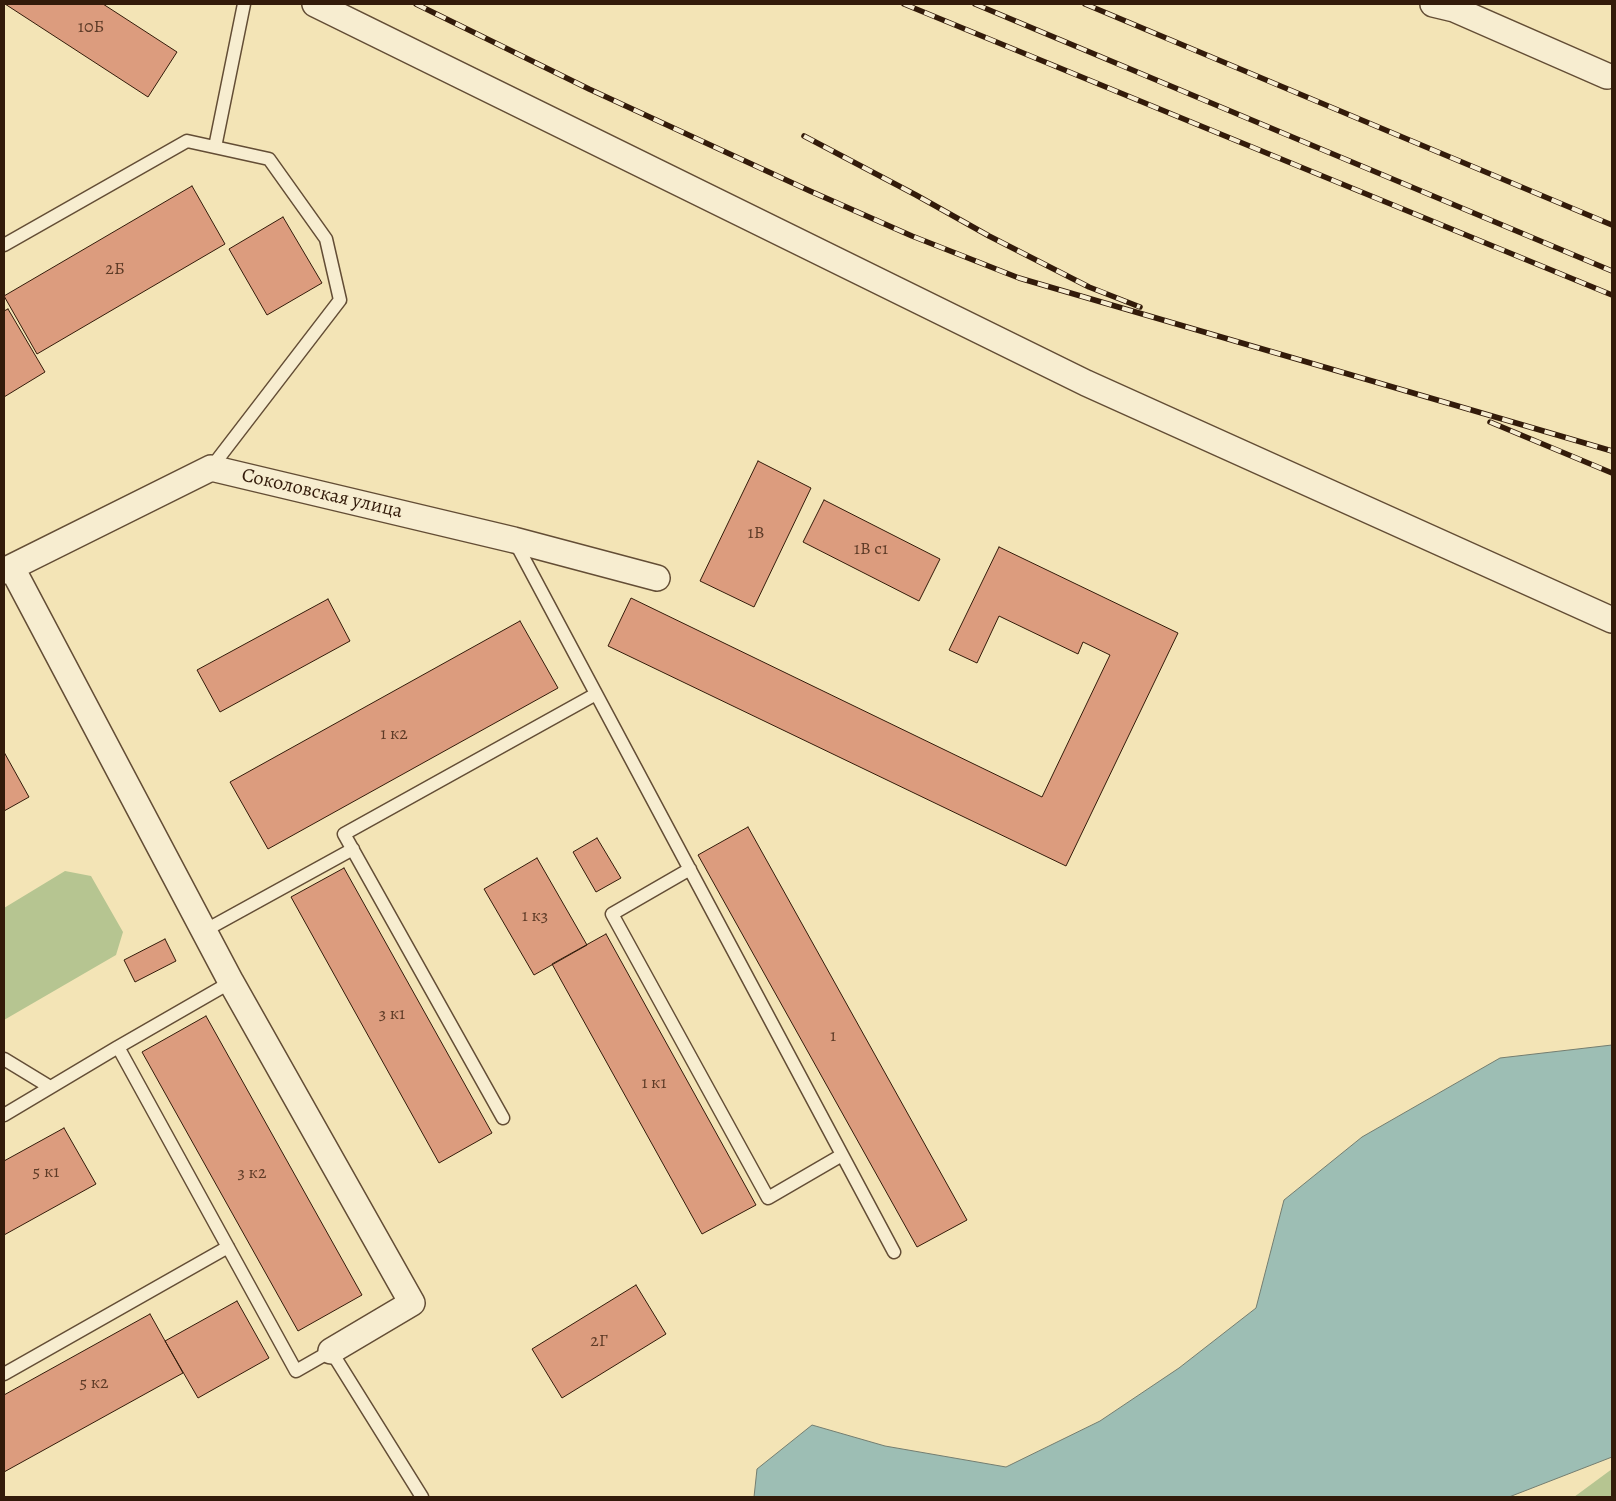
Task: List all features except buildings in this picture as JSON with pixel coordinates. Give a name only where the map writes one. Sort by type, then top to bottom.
[{"type":"street","points":[[315,4],[1086,383],[1612,620]]},
{"type":"street","points":[[1433,4],[1454,9],[1607,76]]},
{"type":"street","points":[[211,468],[8,569],[231,982],[412,1303],[331,1351]]},
{"type":"street","name":"Соколовская улица","points":[[211,468],[514,540],[657,578]]},
{"type":"lane","points":[[216,148],[244,4]]},
{"type":"lane","points":[[4,245],[188,141],[269,159],[326,239],[340,300],[211,468]]},
{"type":"lane","points":[[514,540],[894,1252]]},
{"type":"lane","points":[[503,1118],[344,834],[596,694]]},
{"type":"lane","points":[[204,931],[353,850]]},
{"type":"lane","points":[[690,869],[612,914],[768,1198],[842,1155]]},
{"type":"lane","points":[[4,1115],[231,982]]},
{"type":"lane","points":[[118,1047],[296,1371],[331,1351],[422,1497]]},
{"type":"lane","points":[[4,1058],[50,1088]]},
{"type":"lane","points":[[4,1374],[228,1247]]},
{"type":"green space","points":[[65,871],[91,876],[123,932],[116,955],[4,1020],[4,908]]},
{"type":"green space","points":[[1612,1469],[1612,1497],[1574,1497]]},
{"type":"water","points":[[1612,1045],[1612,1457],[1509,1497],[754,1497],[757,1469],[812,1425],[885,1446],[1006,1467],[1100,1421],[1179,1368],[1256,1308],[1284,1200],[1362,1137],[1500,1058]]},
{"type":"railway","points":[[416,4],[589,89],[810,191],[912,236],[1019,278],[1612,451]]},
{"type":"railway","points":[[904,4],[1612,295]]},
{"type":"railway","points":[[975,4],[1612,271]]},
{"type":"railway","points":[[1085,4],[1612,225]]},
{"type":"railway","points":[[804,136],[989,236],[1089,287],[1140,307]]},
{"type":"railway","points":[[1490,422],[1612,473]]}]
